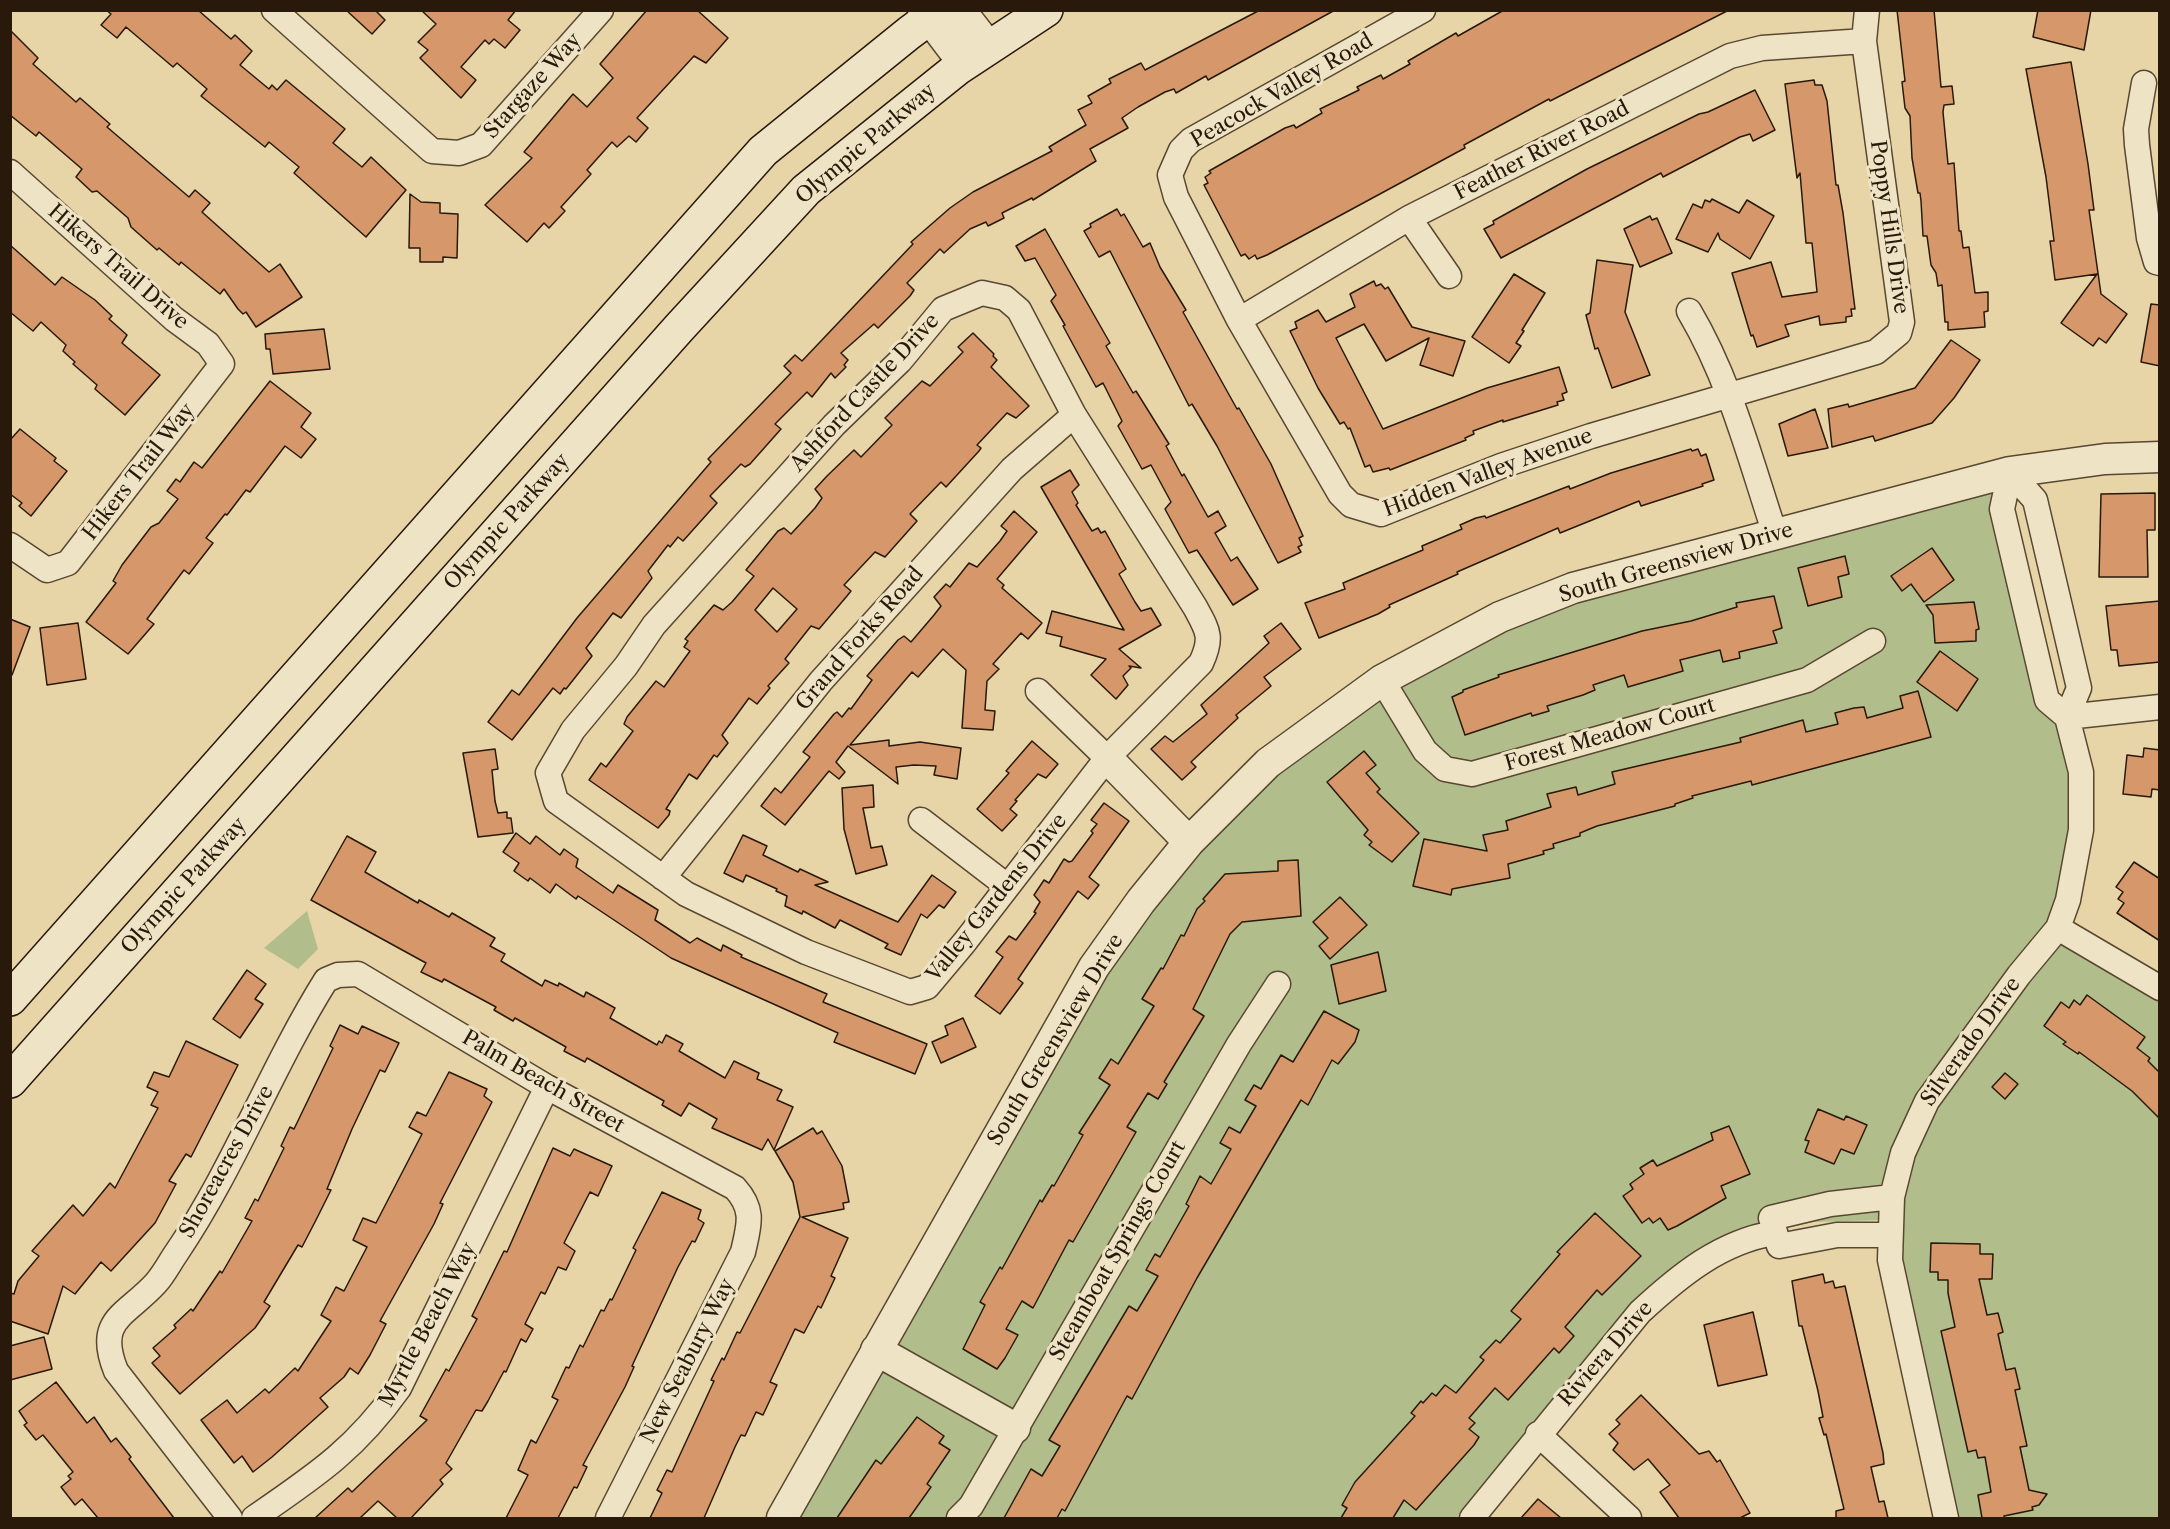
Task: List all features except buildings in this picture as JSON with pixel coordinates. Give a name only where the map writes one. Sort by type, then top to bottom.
[{"type":"main road","name":"Olympic Parkway","points":[[10,1081],[655,355],[806,190],[976,55],[1046,10]]},
{"type":"main road","points":[[10,999],[763,151],[931,13]]},
{"type":"street","name":"Stargaze Way","points":[[274,10],[432,151],[459,153],[481,145],[601,10]]},
{"type":"street","points":[[960,10],[976,55]]},
{"type":"street","name":"Peacock Valley Road","points":[[1239,320],[1176,198],[1170,175],[1181,150],[1206,131],[1423,10]]},
{"type":"street","name":"Poppy Hills Drive","points":[[1729,394],[1876,352],[1899,333],[1902,322],[1864,41],[1867,10]]},
{"type":"street","points":[[931,13],[976,55]]},
{"type":"street","name":"Feather River Road","points":[[1239,320],[1409,218],[1730,56],[1762,48],[1864,41]]},
{"type":"street","points":[[2144,83],[2136,129],[2137,145],[2149,238],[2156,262],[2160,263]]},
{"type":"street","name":"Hikers Trail Drive","points":[[10,172],[174,319],[208,344],[222,364]]},
{"type":"street","points":[[1409,218],[1449,276]]},
{"type":"street","name":"Ashford Castle Drive","points":[[551,784],[548,773],[573,730],[626,666],[654,625],[834,425],[900,361],[942,309],[982,293],[1005,298],[1019,310],[1074,415],[1195,607]]},
{"type":"street","points":[[1689,311],[1705,339],[1729,394],[1775,534]]},
{"type":"street","name":"Hidden Valley Avenue","points":[[1239,320],[1340,494],[1351,505],[1381,514],[1501,466],[1729,394]]},
{"type":"street","name":"Hikers Trail Way","points":[[10,545],[48,570],[68,563],[222,364]]},
{"type":"street","name":"Grand Forks Road","points":[[663,878],[821,681],[1012,469],[1074,415]]},
{"type":"street","name":"South Greensview Drive","points":[[782,1518],[1094,968],[1141,901],[1189,842],[1268,763],[1382,680],[1500,617],[1573,588],[2010,472],[2104,459],[2160,457]]},
{"type":"street","points":[[2010,472],[2036,500],[2079,688],[2067,717]]},
{"type":"street","points":[[2010,472],[2002,508],[2047,700],[2067,717],[2160,707]]},
{"type":"street","name":"Valley Gardens Drive","points":[[551,784],[556,801],[663,878],[705,905],[871,979],[910,992],[927,987],[1107,758],[1201,663],[1208,648],[1209,633],[1195,607]]},
{"type":"street","name":"Forest Meadow Court","points":[[1382,680],[1425,751],[1445,769],[1472,774],[1807,680],[1873,641]]},
{"type":"street","points":[[1038,691],[1189,842]]},
{"type":"street","name":"Silverado Drive","points":[[1947,1518],[1890,1260],[1892,1197],[1903,1153],[1927,1101],[2019,975],[2058,928],[2070,893],[2081,830],[2081,772],[2067,717]]},
{"type":"street","points":[[921,820],[1007,886]]},
{"type":"street","points":[[2058,928],[2160,988]]},
{"type":"street","name":"Palm Beach Street","points":[[338,975],[358,974],[374,981],[547,1087],[735,1188],[745,1199]]},
{"type":"street","name":"Shoreacres Drive","points":[[230,1518],[116,1371],[109,1354],[108,1335],[116,1320],[157,1282],[204,1213],[315,997],[326,980],[338,975]]},
{"type":"street","name":"Steamboat Springs Court","points":[[959,1518],[971,1506],[1239,1044],[1278,984]]},
{"type":"street","name":"Myrtle Beach Way","points":[[254,1518],[347,1451],[377,1419],[399,1388],[547,1087]]},
{"type":"street","points":[[1889,1235],[1837,1235],[1779,1246],[1771,1218],[1830,1204],[1892,1197]]},
{"type":"street","name":"New Seabury Way","points":[[608,1518],[743,1252],[751,1220],[745,1199]]},
{"type":"street","name":"Riviera Drive","points":[[1472,1518],[1538,1434],[1640,1312],[1670,1283],[1710,1256],[1762,1235],[1774,1233]]},
{"type":"street","points":[[876,1350],[1016,1428]]},
{"type":"street","points":[[1538,1434],[1629,1518]]},
{"type":"green space","points":[[2001,474],[2070,785],[2068,857],[2048,926],[2159,1001],[2159,1518],[1936,1518],[1882,1220],[1814,1222],[1779,1229],[1740,1242],[1613,1345],[1460,1518],[782,1518],[1072,1004],[1221,808],[1485,624]]},
{"type":"green space","points":[[307,911],[318,949],[298,969],[264,948]]}]
